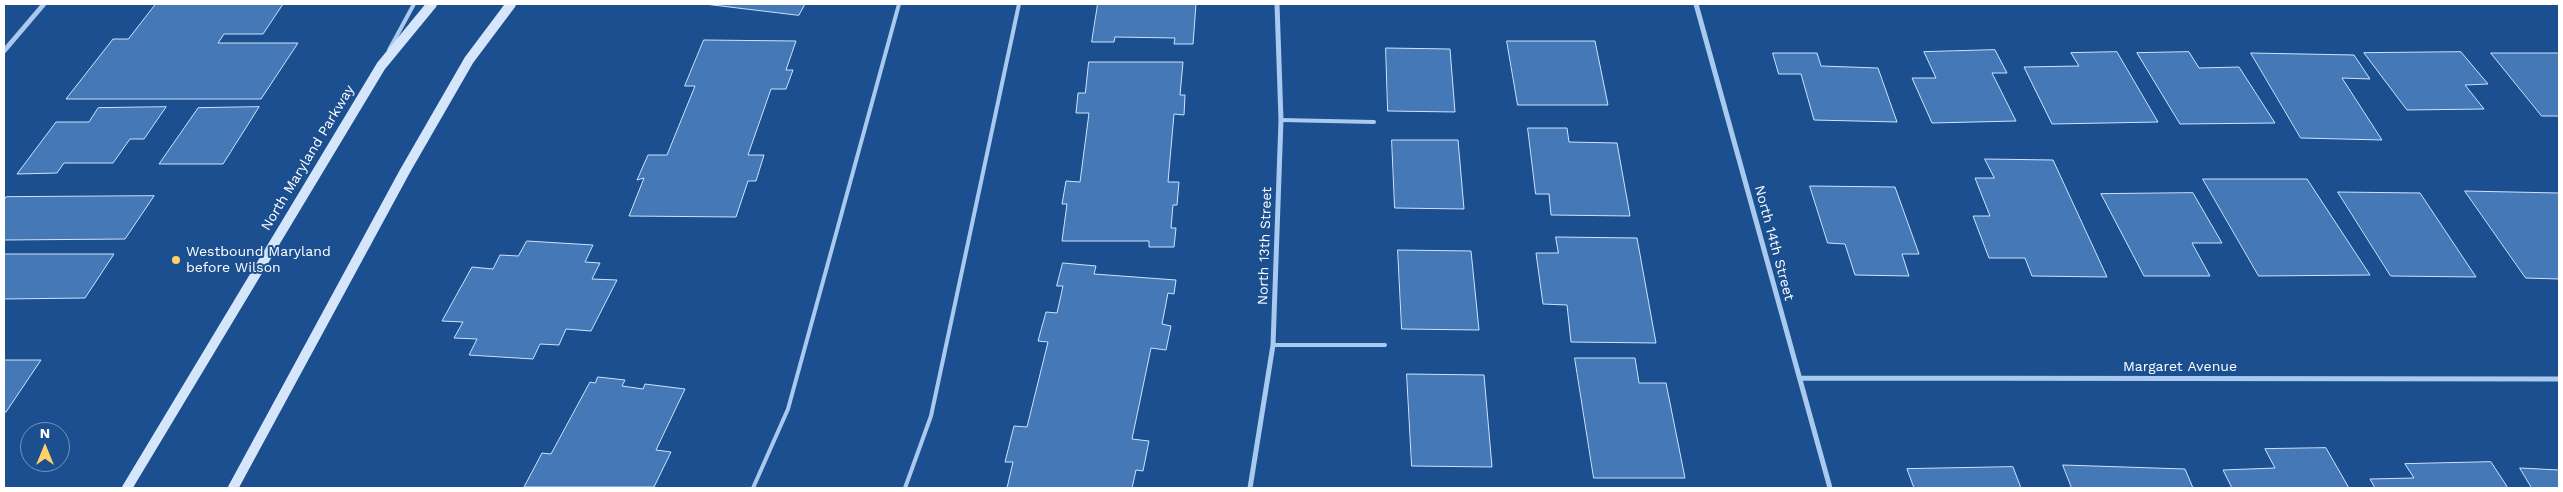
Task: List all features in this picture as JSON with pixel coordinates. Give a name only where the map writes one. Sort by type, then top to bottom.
[{"type":"main road","name":"North Maryland Parkway","points":[[127,488],[380,66],[432,4]]},
{"type":"main road","points":[[233,488],[414,154],[469,60],[512,4]]},
{"type":"street","points":[[4,51],[44,4]]},
{"type":"street","name":"North 13th Street","points":[[1250,488],[1273,345],[1281,120],[1277,4]]},
{"type":"street","name":"North 14th Street","points":[[1696,4],[1830,488]]},
{"type":"street","name":"Margaret Avenue","points":[[1800,378],[2559,380]]},
{"type":"lane","points":[[380,66],[414,4]]},
{"type":"lane","points":[[753,488],[788,409],[899,4]]},
{"type":"lane","points":[[905,488],[931,416],[1019,4]]},
{"type":"lane","points":[[1281,120],[1374,122]]},
{"type":"lane","points":[[1273,345],[1385,345]]},
{"type":"building","points":[[156,4],[283,4],[263,34],[224,34],[218,43],[298,43],[261,99],[66,99],[113,39],[128,39]]},
{"type":"building","points":[[705,4],[805,4],[799,15]]},
{"type":"building","points":[[1098,4],[1196,4],[1193,44],[1174,44],[1175,38],[1115,37],[1114,42],[1092,42]]},
{"type":"building","points":[[704,40],[796,41],[786,70],[793,70],[786,89],[771,89],[748,155],[764,155],[756,181],[748,181],[736,217],[629,216],[644,178],[637,180],[648,155],[667,155],[695,86],[685,86]]},
{"type":"building","points":[[1507,41],[1595,41],[1608,105],[1518,105]]},
{"type":"building","points":[[1386,48],[1450,49],[1455,112],[1388,111]]},
{"type":"building","points":[[1995,50],[2007,73],[1992,73],[2016,121],[1932,123],[1912,78],[1936,78],[1924,52]]},
{"type":"building","points":[[2117,52],[2158,122],[2052,124],[2024,67],[2079,66],[2071,53]]},
{"type":"building","points":[[2189,52],[2199,68],[2239,67],[2275,123],[2180,124],[2137,53]]},
{"type":"building","points":[[2461,52],[2488,84],[2465,85],[2484,109],[2407,110],[2364,53]]},
{"type":"building","points":[[1773,53],[1817,53],[1821,66],[1878,68],[1897,122],[1814,120],[1801,74],[1779,74]]},
{"type":"building","points":[[2251,53],[2354,55],[2370,79],[2342,78],[2382,140],[2301,138]]},
{"type":"building","points":[[2491,53],[2559,53],[2559,116],[2542,116]]},
{"type":"building","points":[[1089,62],[1183,62],[1180,95],[1185,95],[1184,115],[1174,114],[1168,182],[1179,182],[1177,205],[1173,205],[1171,228],[1176,228],[1174,247],[1149,247],[1149,241],[1062,241],[1067,204],[1062,204],[1066,181],[1080,182],[1089,113],[1076,113],[1078,93],[1085,93]]},
{"type":"building","points":[[166,107],[144,139],[130,139],[113,163],[64,163],[57,173],[17,174],[56,122],[89,122],[98,108]]},
{"type":"building","points":[[259,107],[223,164],[159,164],[198,108]]},
{"type":"building","points":[[1528,128],[1567,128],[1569,142],[1617,143],[1630,216],[1551,215],[1549,194],[1536,194]]},
{"type":"building","points":[[1392,140],[1458,140],[1464,209],[1395,208]]},
{"type":"building","points":[[1985,159],[2053,160],[2107,277],[2032,276],[2025,258],[1989,258],[1973,216],[1990,216],[1975,178],[1994,178]]},
{"type":"building","points":[[2203,179],[2307,179],[2370,275],[2259,276]]},
{"type":"building","points":[[1810,186],[1895,187],[1919,254],[1902,254],[1909,276],[1855,275],[1845,244],[1828,243]]},
{"type":"building","points":[[2465,191],[2559,193],[2559,279],[2526,278]]},
{"type":"building","points":[[2338,192],[2420,193],[2476,277],[2391,276]]},
{"type":"building","points":[[2193,193],[2222,243],[2192,243],[2210,276],[2144,276],[2101,194]]},
{"type":"building","points":[[154,196],[125,239],[4,240],[4,200],[6,197]]},
{"type":"building","points":[[1556,237],[1637,238],[1656,343],[1571,342],[1567,305],[1543,304],[1536,253],[1558,253]]},
{"type":"building","points":[[527,241],[593,245],[585,262],[600,263],[592,279],[617,280],[591,331],[566,329],[559,345],[540,344],[533,359],[469,355],[477,339],[454,338],[463,322],[442,321],[472,267],[493,269],[500,255],[518,256]]},
{"type":"building","points":[[1398,250],[1471,251],[1479,330],[1402,329]]},
{"type":"building","points":[[4,254],[114,254],[85,298],[4,299]]},
{"type":"building","points":[[1063,263],[1096,266],[1094,274],[1176,280],[1174,294],[1168,293],[1162,324],[1171,326],[1166,350],[1151,348],[1132,439],[1149,441],[1143,471],[1136,470],[1132,488],[1007,488],[1013,462],[1005,462],[1014,426],[1027,427],[1048,342],[1038,341],[1046,312],[1057,313],[1063,286],[1057,286]]},
{"type":"building","points":[[1575,358],[1635,358],[1639,383],[1666,383],[1685,478],[1594,478]]},
{"type":"building","points":[[4,360],[41,360],[6,412],[4,412]]},
{"type":"building","points":[[1407,374],[1484,375],[1492,467],[1412,466]]},
{"type":"building","points":[[598,377],[625,380],[622,386],[643,389],[645,384],[685,389],[656,450],[671,452],[654,487],[524,487],[542,453],[551,454],[590,382],[595,383]]},
{"type":"building","points":[[2326,448],[2349,488],[2232,488],[2223,470],[2275,468],[2265,449]]},
{"type":"building","points":[[2491,462],[2508,488],[2375,488],[2370,479],[2414,478],[2405,464]]},
{"type":"building","points":[[2063,465],[2185,469],[2193,488],[2072,488]]},
{"type":"building","points":[[2013,467],[2021,488],[1914,488],[1907,469]]},
{"type":"building","points":[[2520,468],[2559,470],[2559,488],[2532,488]]},
{"type":"place","name":"Westbound Maryland before Wilson","points":[[176,260]]}]
